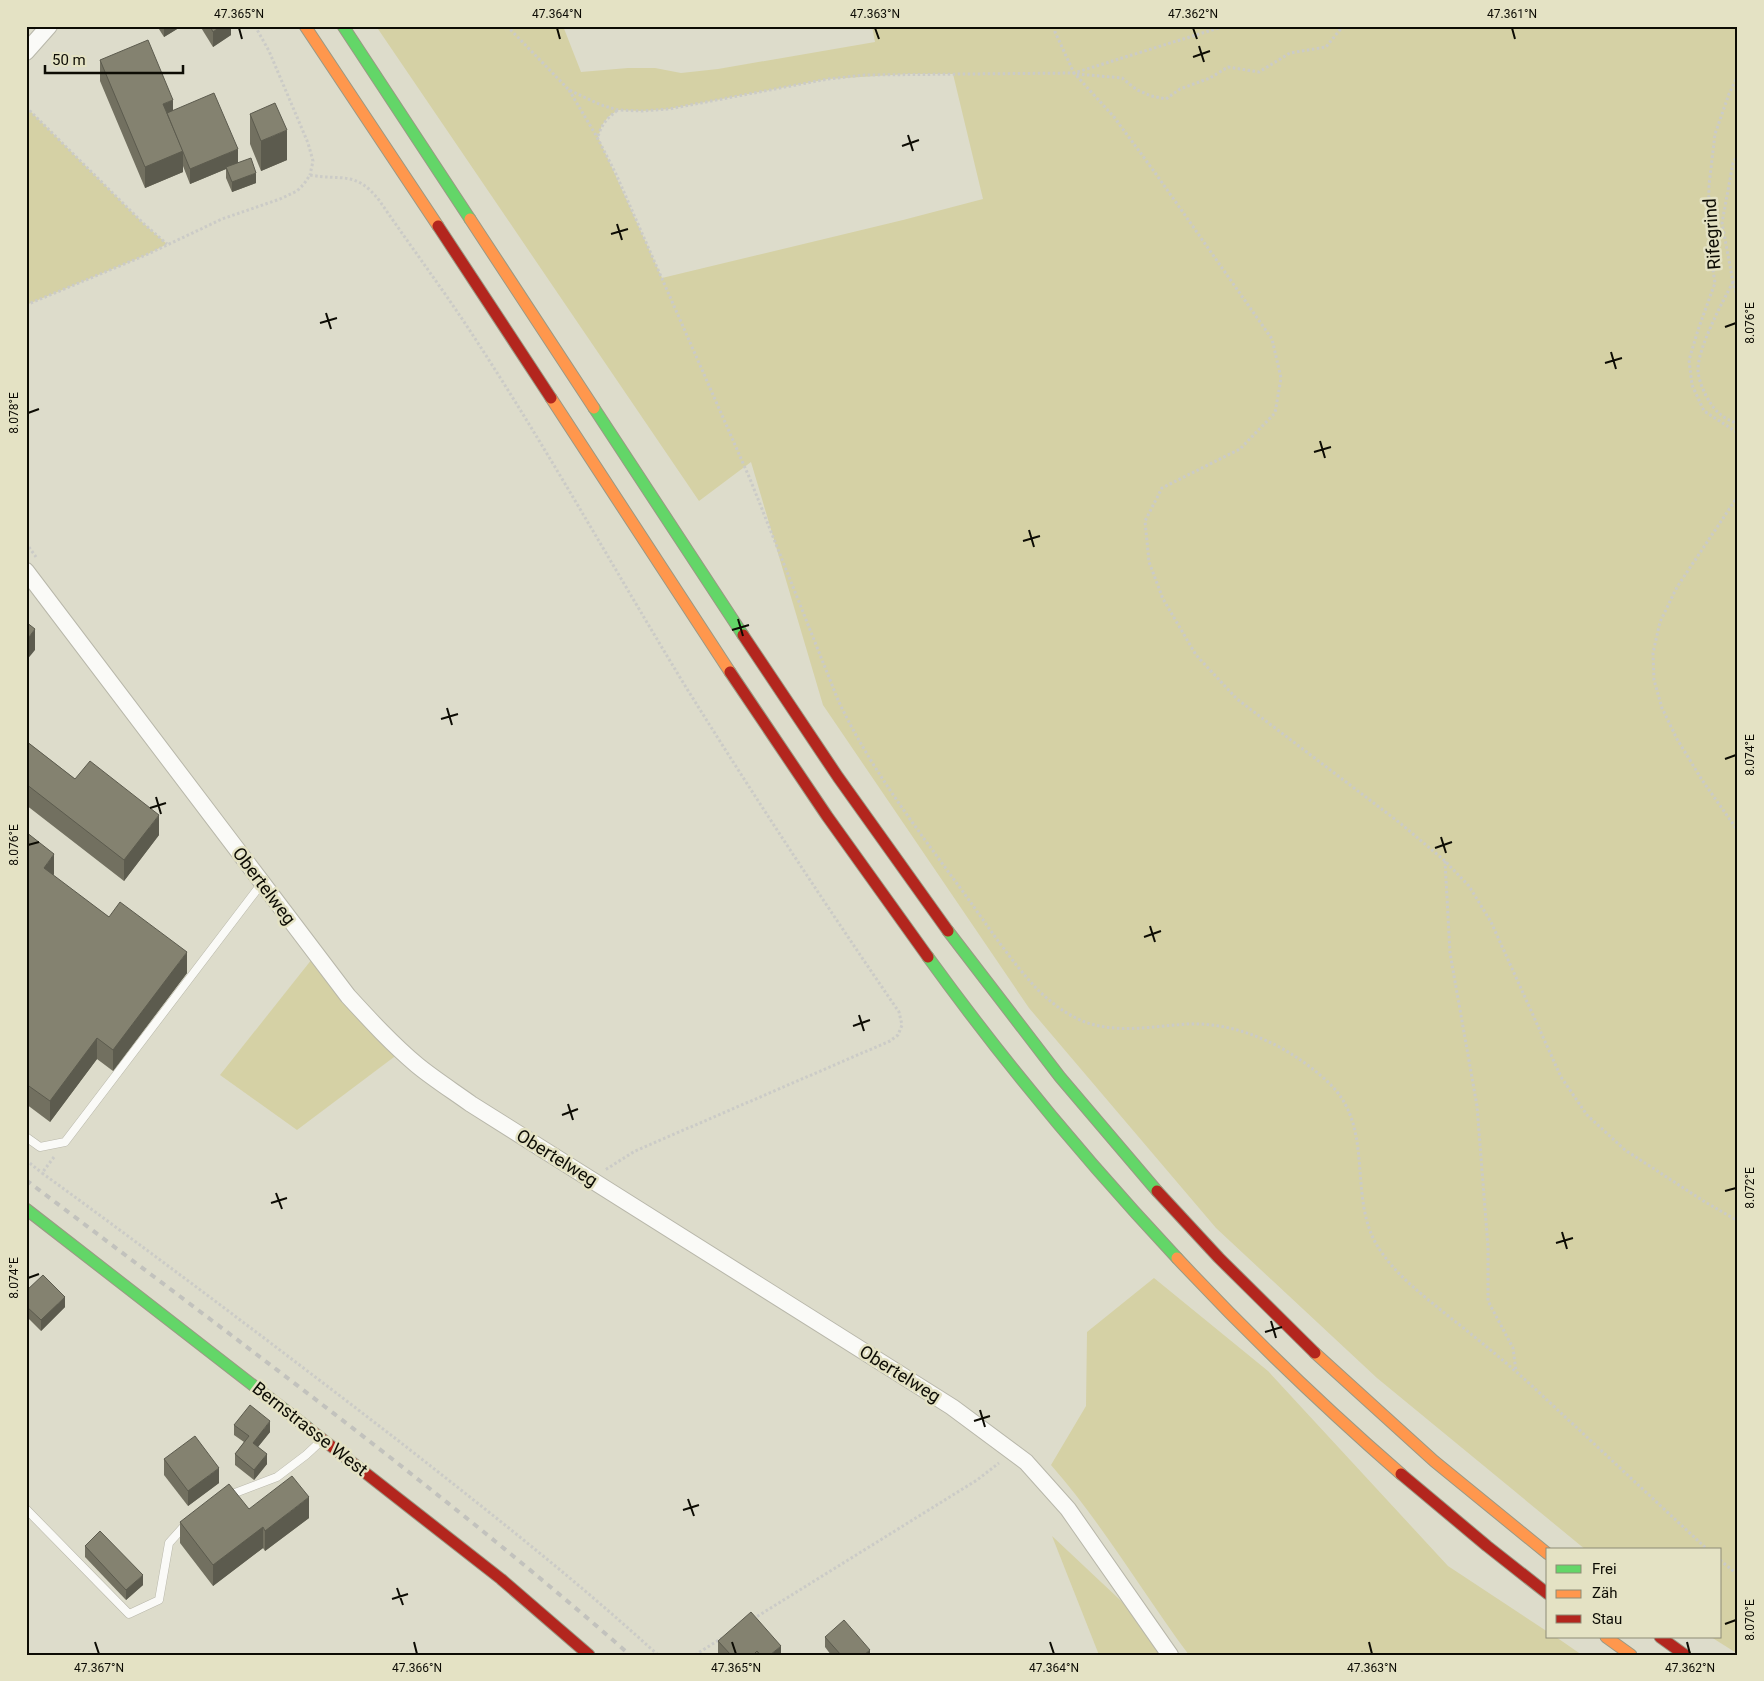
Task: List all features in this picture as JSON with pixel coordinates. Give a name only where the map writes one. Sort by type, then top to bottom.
[{"type":"main road","points":[[305,26],[799,776],[908,931],[1004,1057],[1066,1134],[1131,1209],[1191,1274],[1268,1352],[1339,1419],[1415,1486],[1491,1550],[1546,1592]]},
{"type":"main road","points":[[343,26],[825,759],[916,888],[1028,1038],[1155,1189],[1284,1323],[1398,1430],[1468,1490],[1546,1552]]},
{"type":"main road","name":"Bernstrasse West","points":[[29,1218],[324,1439],[471,1555],[590,1655]]},
{"type":"main road","points":[[1607,1638],[1630,1655]]},
{"type":"main road","points":[[1661,1638],[1686,1655]]},
{"type":"street","points":[[26,52],[49,26]]},
{"type":"street","name":"Obertelweg","points":[[33,566],[262,883],[348,996],[375,1026],[407,1056],[471,1104],[600,1176],[952,1408],[1012,1450],[1026,1462],[1068,1509],[1170,1655]]},
{"type":"lane","points":[[26,1137],[40,1147],[65,1142],[262,883]]},
{"type":"lane","points":[[222,1498],[277,1477],[324,1439]]},
{"type":"lane","points":[[26,1508],[129,1614],[159,1600],[170,1543],[192,1518]]},
{"type":"path","points":[[26,305],[146,255],[222,219],[280,199],[297,191],[304,184],[310,175],[313,161],[308,143],[269,51],[254,26]]},
{"type":"path","points":[[507,26],[569,90],[598,136],[747,471],[838,700],[853,733],[887,786],[1036,988],[1057,1006],[1079,1020],[1118,1029],[1192,1024],[1225,1027],[1263,1039],[1290,1053],[1314,1070],[1344,1100],[1352,1116],[1357,1134],[1365,1218],[1379,1249],[1395,1270],[1516,1371],[1706,1548]]},
{"type":"path","points":[[1055,26],[1055,32],[1074,73],[1114,117],[1272,338],[1281,378],[1275,413],[1240,449],[1162,488],[1145,521],[1149,562],[1163,599],[1196,655],[1237,699],[1400,823],[1445,861],[1469,886],[1491,922],[1561,1077],[1587,1116],[1625,1150],[1738,1221]]},
{"type":"path","points":[[1074,73],[1225,26]]},
{"type":"path","points":[[569,90],[601,105],[618,110],[642,111],[669,109],[782,86],[856,76],[1074,73],[1122,78],[1137,90],[1150,96],[1166,99],[1180,89],[1210,78],[1228,66],[1259,72],[1290,54],[1326,47],[1343,26]]},
{"type":"path","name":"Rifegrind","points":[[1738,75],[1715,134],[1709,185],[1708,238],[1715,282],[1689,360],[1692,385],[1704,411],[1738,433]]},
{"type":"path","points":[[26,107],[143,223],[167,244]]},
{"type":"path","points":[[598,136],[602,125],[608,117],[618,110]]},
{"type":"path","points":[[1738,154],[1733,163],[1722,223],[1738,299]]},
{"type":"path","points":[[310,175],[349,178],[366,186],[379,200],[475,339],[520,410],[721,743],[811,883],[899,1012],[902,1025],[898,1035],[890,1041],[635,1151],[621,1158],[600,1176]]},
{"type":"path","points":[[1733,282],[1700,354],[1698,372],[1706,395],[1716,412],[1738,423]]},
{"type":"path","points":[[1738,496],[1677,587],[1660,622],[1653,653],[1654,680],[1662,708],[1677,739],[1702,780],[1738,831]]},
{"type":"path","points":[[26,543],[33,566]]},
{"type":"path","points":[[1445,861],[1450,953],[1477,1106],[1488,1247],[1488,1301],[1513,1348],[1516,1371]]},
{"type":"path","points":[[42,1172],[65,1142]]},
{"type":"path","points":[[26,1160],[164,1262],[437,1471],[573,1581],[658,1655]]},
{"type":"path","points":[[600,1176],[612,1175]]},
{"type":"path","points":[[744,1624],[977,1480],[1012,1450]]},
{"type":"path","points":[[1722,1562],[1738,1575]]},
{"type":"path","points":[[695,1655],[728,1634]]},
{"type":"shaded area","points":[[376,26],[563,26],[581,72],[655,68],[681,73],[718,69],[875,42],[872,26],[1738,26],[1738,1654],[1713,1638],[1722,1638],[1722,1548],[1584,1548],[1377,1378],[1216,1228],[1029,1008],[823,705],[751,462],[699,501]],"holes":[[[908,74],[953,74],[983,199],[662,278],[598,137],[602,125],[608,117],[618,110],[669,109],[828,79]]]},
{"type":"shaded area","points":[[26,107],[143,223],[167,244],[146,255],[26,305]]},
{"type":"shaded area","points":[[316,954],[402,1051],[297,1130],[220,1075]]},
{"type":"shaded area","points":[[1154,1278],[1268,1371],[1448,1566],[1546,1631],[1546,1638],[1557,1638],[1582,1655],[1189,1655],[1105,1534],[1051,1465],[1086,1406],[1087,1332]]},
{"type":"shaded area","points":[[1052,1536],[1151,1629],[1170,1655],[1099,1655]]},
{"type":"building","points":[[210,26],[221,26],[213,32]]},
{"type":"building","points":[[148,40],[173,100],[163,104],[183,151],[145,167],[100,60]]},
{"type":"building","points":[[214,93],[238,149],[190,169],[167,113]]},
{"type":"building","points":[[275,103],[287,130],[261,141],[250,114]]},
{"type":"building","points":[[251,158],[256,173],[232,182],[226,167]]},
{"type":"building","points":[[26,622],[35,629],[26,641]]},
{"type":"building","points":[[26,741],[75,779],[90,761],[159,815],[124,860],[26,784]]},
{"type":"building","points":[[26,832],[54,854],[44,868],[109,917],[120,902],[187,952],[113,1050],[97,1038],[50,1101],[26,1084]]},
{"type":"building","points":[[43,1275],[65,1297],[41,1320],[26,1306],[26,1291]]},
{"type":"building","points":[[250,1405],[270,1421],[253,1443],[267,1454],[254,1470],[235,1454],[249,1436],[234,1425]]},
{"type":"building","points":[[195,1436],[219,1468],[188,1491],[164,1459]]},
{"type":"building","points":[[292,1476],[309,1497],[265,1531],[263,1527],[213,1565],[180,1522],[229,1484],[249,1509]]},
{"type":"building","points":[[100,1531],[143,1575],[126,1590],[85,1546]]},
{"type":"building","points":[[751,1612],[781,1646],[770,1655],[760,1655],[757,1651],[753,1655],[731,1655],[718,1641]]},
{"type":"building","points":[[844,1620],[870,1650],[864,1655],[841,1655],[825,1637]]},
{"type":"railway","points":[[26,1180],[408,1471],[557,1592],[630,1655]]},
{"type":"traffic: fast","points":[[343,26],[470,219]]},
{"type":"traffic: fast","points":[[594,408],[743,635]]},
{"type":"traffic: fast","points":[[948,931],[1060,1077],[1157,1191]]},
{"type":"traffic: fast","points":[[928,957],[986,1035],[1079,1149],[1177,1258]]},
{"type":"traffic: fast","points":[[26,1209],[308,1428]]},
{"type":"traffic: slow","points":[[305,26],[438,226]]},
{"type":"traffic: slow","points":[[470,219],[594,408]]},
{"type":"traffic: slow","points":[[551,398],[730,672]]},
{"type":"traffic: slow","points":[[1177,1258],[1286,1369],[1401,1474]]},
{"type":"traffic: slow","points":[[1315,1353],[1434,1461],[1546,1552]]},
{"type":"traffic: slow","points":[[1607,1638],[1631,1655]]},
{"type":"traffic: jam","points":[[438,226],[551,398]]},
{"type":"traffic: jam","points":[[743,635],[838,777],[948,931]]},
{"type":"traffic: jam","points":[[730,672],[827,816],[928,957]]},
{"type":"traffic: jam","points":[[1157,1191],[1219,1258],[1315,1353]]},
{"type":"traffic: jam","points":[[308,1428],[501,1579],[589,1655]]},
{"type":"traffic: jam","points":[[1401,1474],[1546,1592]]},
{"type":"traffic: jam","points":[[1661,1638],[1685,1655]]}]
